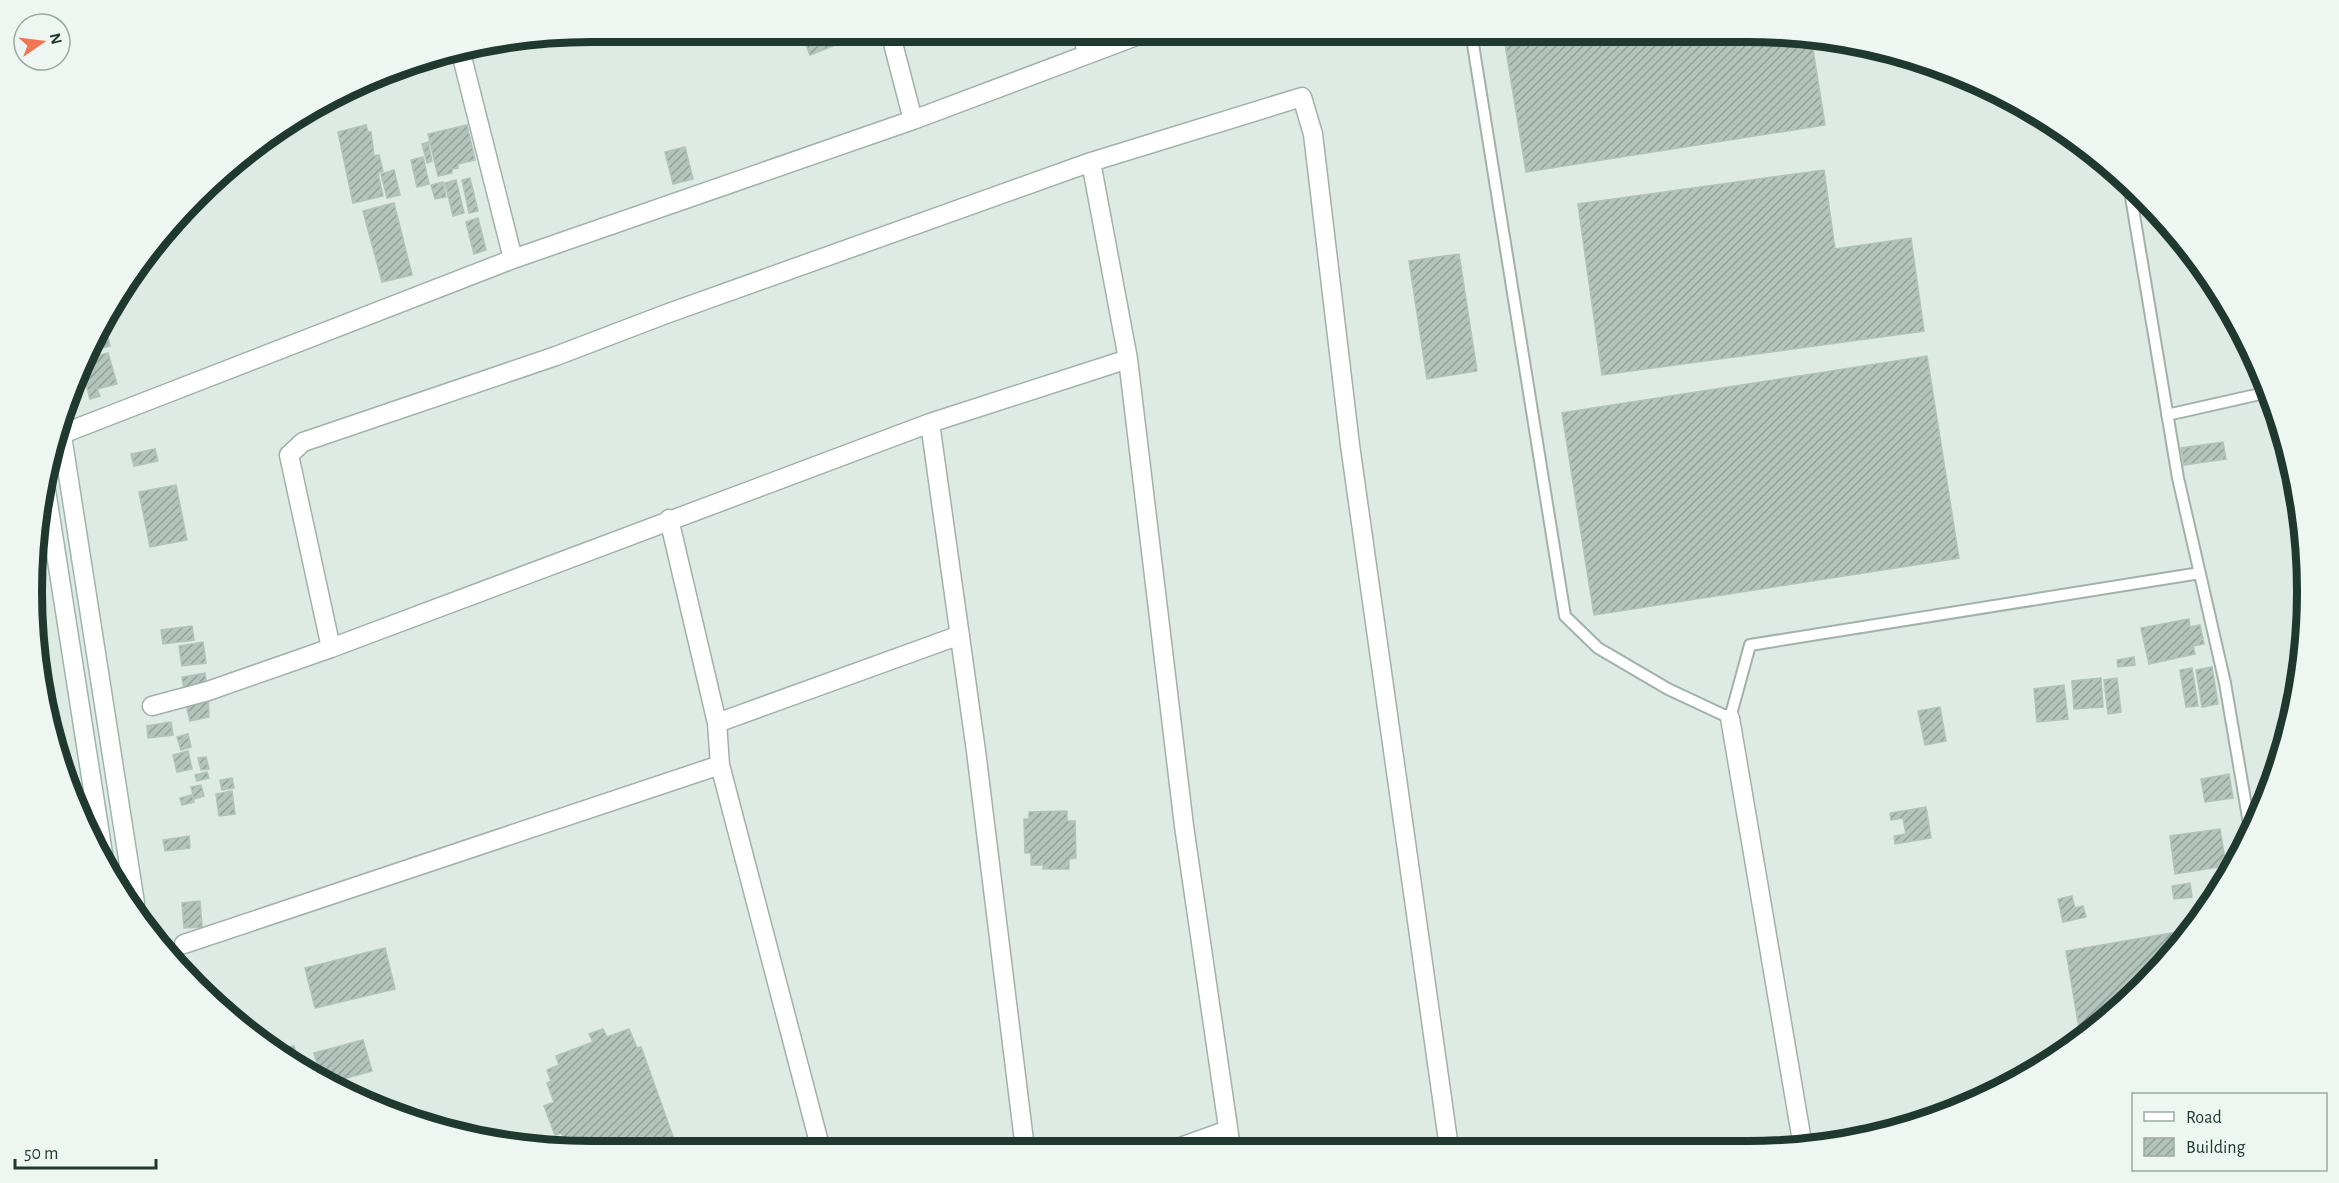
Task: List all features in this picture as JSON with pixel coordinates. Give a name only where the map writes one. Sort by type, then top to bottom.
[{"type":"street","points":[[893,42],[913,120]]},
{"type":"street","points":[[1084,42],[1087,54]]},
{"type":"street","points":[[68,425],[513,259],[913,120],[1120,42]]},
{"type":"street","points":[[462,58],[513,259]]},
{"type":"street","points":[[331,648],[289,455],[303,442],[556,356],[666,314],[1091,162],[1302,97],[1313,134],[1350,445],[1448,1141]]},
{"type":"street","points":[[1091,162],[1128,359],[1184,826],[1230,1141]]},
{"type":"street","points":[[152,706],[208,691],[331,648],[669,519],[930,423],[1128,359]]},
{"type":"street","points":[[930,423],[960,635],[1024,1141]]},
{"type":"street","points":[[63,442],[134,895]]},
{"type":"street","points":[[49,508],[101,838]]},
{"type":"street","points":[[669,519],[717,723],[720,765],[819,1141]]},
{"type":"street","points":[[717,723],[960,635]]},
{"type":"street","points":[[1730,718],[1801,1138]]},
{"type":"street","points":[[184,944],[720,765]]},
{"type":"street","points":[[1197,1141],[1228,1130]]},
{"type":"lane","points":[[1473,42],[1565,616],[1598,648],[1668,689],[1730,718],[1750,645],[2200,573]]},
{"type":"lane","points":[[2131,198],[2178,478],[2225,683],[2249,816]]},
{"type":"lane","points":[[2167,415],[2260,394]]},
{"type":"building","points":[[805,42],[843,42],[810,55]]},
{"type":"building","points":[[1505,42],[1748,42],[1812,46],[1825,125],[1526,172]]},
{"type":"building","points":[[366,125],[368,132],[371,132],[374,156],[379,155],[383,171],[378,173],[383,196],[353,203],[338,132]]},
{"type":"building","points":[[467,125],[475,160],[458,164],[458,168],[452,169],[452,173],[438,176],[428,134]]},
{"type":"building","points":[[428,142],[432,161],[427,163],[422,144]]},
{"type":"building","points":[[685,147],[693,179],[673,184],[665,152]]},
{"type":"building","points":[[423,157],[429,184],[417,187],[411,160]]},
{"type":"building","points":[[394,170],[400,195],[387,198],[381,174]]},
{"type":"building","points":[[1824,170],[1835,249],[1911,238],[1924,331],[1602,375],[1578,204]]},
{"type":"building","points":[[470,178],[478,211],[469,213],[462,180]]},
{"type":"building","points":[[456,180],[464,213],[453,216],[445,183]]},
{"type":"building","points":[[443,182],[446,197],[435,199],[431,185]]},
{"type":"building","points":[[394,203],[412,275],[382,282],[363,211]]},
{"type":"building","points":[[478,218],[486,250],[474,254],[466,222]]},
{"type":"building","points":[[1459,254],[1477,371],[1427,379],[1409,261]]},
{"type":"building","points":[[107,333],[110,346],[99,349]]},
{"type":"building","points":[[108,353],[117,384],[97,389],[100,396],[90,399],[85,379],[95,356]]},
{"type":"building","points":[[1927,356],[1959,558],[1594,615],[1562,413]]},
{"type":"building","points":[[2223,442],[2226,459],[2184,465],[2181,448]]},
{"type":"building","points":[[155,449],[158,461],[134,466],[131,454]]},
{"type":"building","points":[[176,485],[187,540],[150,547],[139,492]]},
{"type":"building","points":[[2189,619],[2190,627],[2200,625],[2204,644],[2193,646],[2195,654],[2149,664],[2141,628]]},
{"type":"building","points":[[192,626],[194,640],[163,644],[161,630]]},
{"type":"building","points":[[203,642],[206,663],[182,666],[179,646]]},
{"type":"building","points":[[2134,657],[2135,665],[2118,667],[2117,660]]},
{"type":"building","points":[[2212,667],[2218,704],[2202,707],[2196,670]]},
{"type":"building","points":[[2192,668],[2198,706],[2186,707],[2180,670]]},
{"type":"building","points":[[205,673],[207,686],[184,690],[182,677]]},
{"type":"building","points":[[2101,678],[2103,707],[2074,709],[2072,681]]},
{"type":"building","points":[[2117,678],[2121,712],[2108,714],[2104,680]]},
{"type":"building","points":[[2064,685],[2068,719],[2037,722],[2034,689]]},
{"type":"building","points":[[208,695],[209,717],[190,721],[185,700]]},
{"type":"building","points":[[1940,707],[1946,741],[1925,745],[1918,711]]},
{"type":"building","points":[[171,722],[173,735],[148,738],[147,726]]},
{"type":"building","points":[[188,734],[191,747],[181,750],[177,737]]},
{"type":"building","points":[[188,751],[192,769],[177,772],[173,755]]},
{"type":"building","points":[[206,757],[209,769],[201,770],[198,758]]},
{"type":"building","points":[[207,772],[209,778],[197,781],[195,775]]},
{"type":"building","points":[[2229,774],[2233,798],[2205,802],[2201,779]]},
{"type":"building","points":[[232,778],[234,788],[222,790],[220,780]]},
{"type":"building","points":[[201,785],[204,796],[194,799],[191,787]]},
{"type":"building","points":[[232,791],[235,814],[219,816],[216,794]]},
{"type":"building","points":[[192,795],[194,802],[182,805],[180,798]]},
{"type":"building","points":[[1926,807],[1931,838],[1895,844],[1894,836],[1906,834],[1903,818],[1891,820],[1890,813]]},
{"type":"building","points":[[1067,811],[1067,821],[1075,821],[1076,858],[1069,859],[1069,869],[1043,869],[1043,865],[1031,865],[1031,853],[1025,853],[1024,819],[1029,819],[1029,812]]},
{"type":"building","points":[[2220,829],[2225,862],[2223,867],[2175,874],[2170,836]]},
{"type":"building","points":[[189,836],[190,848],[165,851],[163,840]]},
{"type":"building","points":[[2190,883],[2192,897],[2174,899],[2172,886]]},
{"type":"building","points":[[2072,896],[2075,908],[2083,906],[2086,917],[2063,922],[2058,899]]},
{"type":"building","points":[[200,901],[202,927],[184,928],[182,903]]},
{"type":"building","points":[[2178,932],[2136,980],[2110,1005],[2079,1029],[2066,951]]},
{"type":"building","points":[[385,948],[395,989],[315,1008],[305,968]]},
{"type":"building","points":[[603,1029],[607,1037],[629,1029],[637,1048],[641,1047],[675,1141],[565,1140],[562,1133],[555,1135],[544,1106],[554,1102],[547,1083],[551,1081],[547,1070],[559,1065],[556,1056],[593,1042],[589,1034]]},
{"type":"building","points":[[363,1040],[372,1071],[340,1080],[318,1068],[314,1053]]},
{"type":"building","points":[[294,1046],[296,1054],[286,1048]]}]
